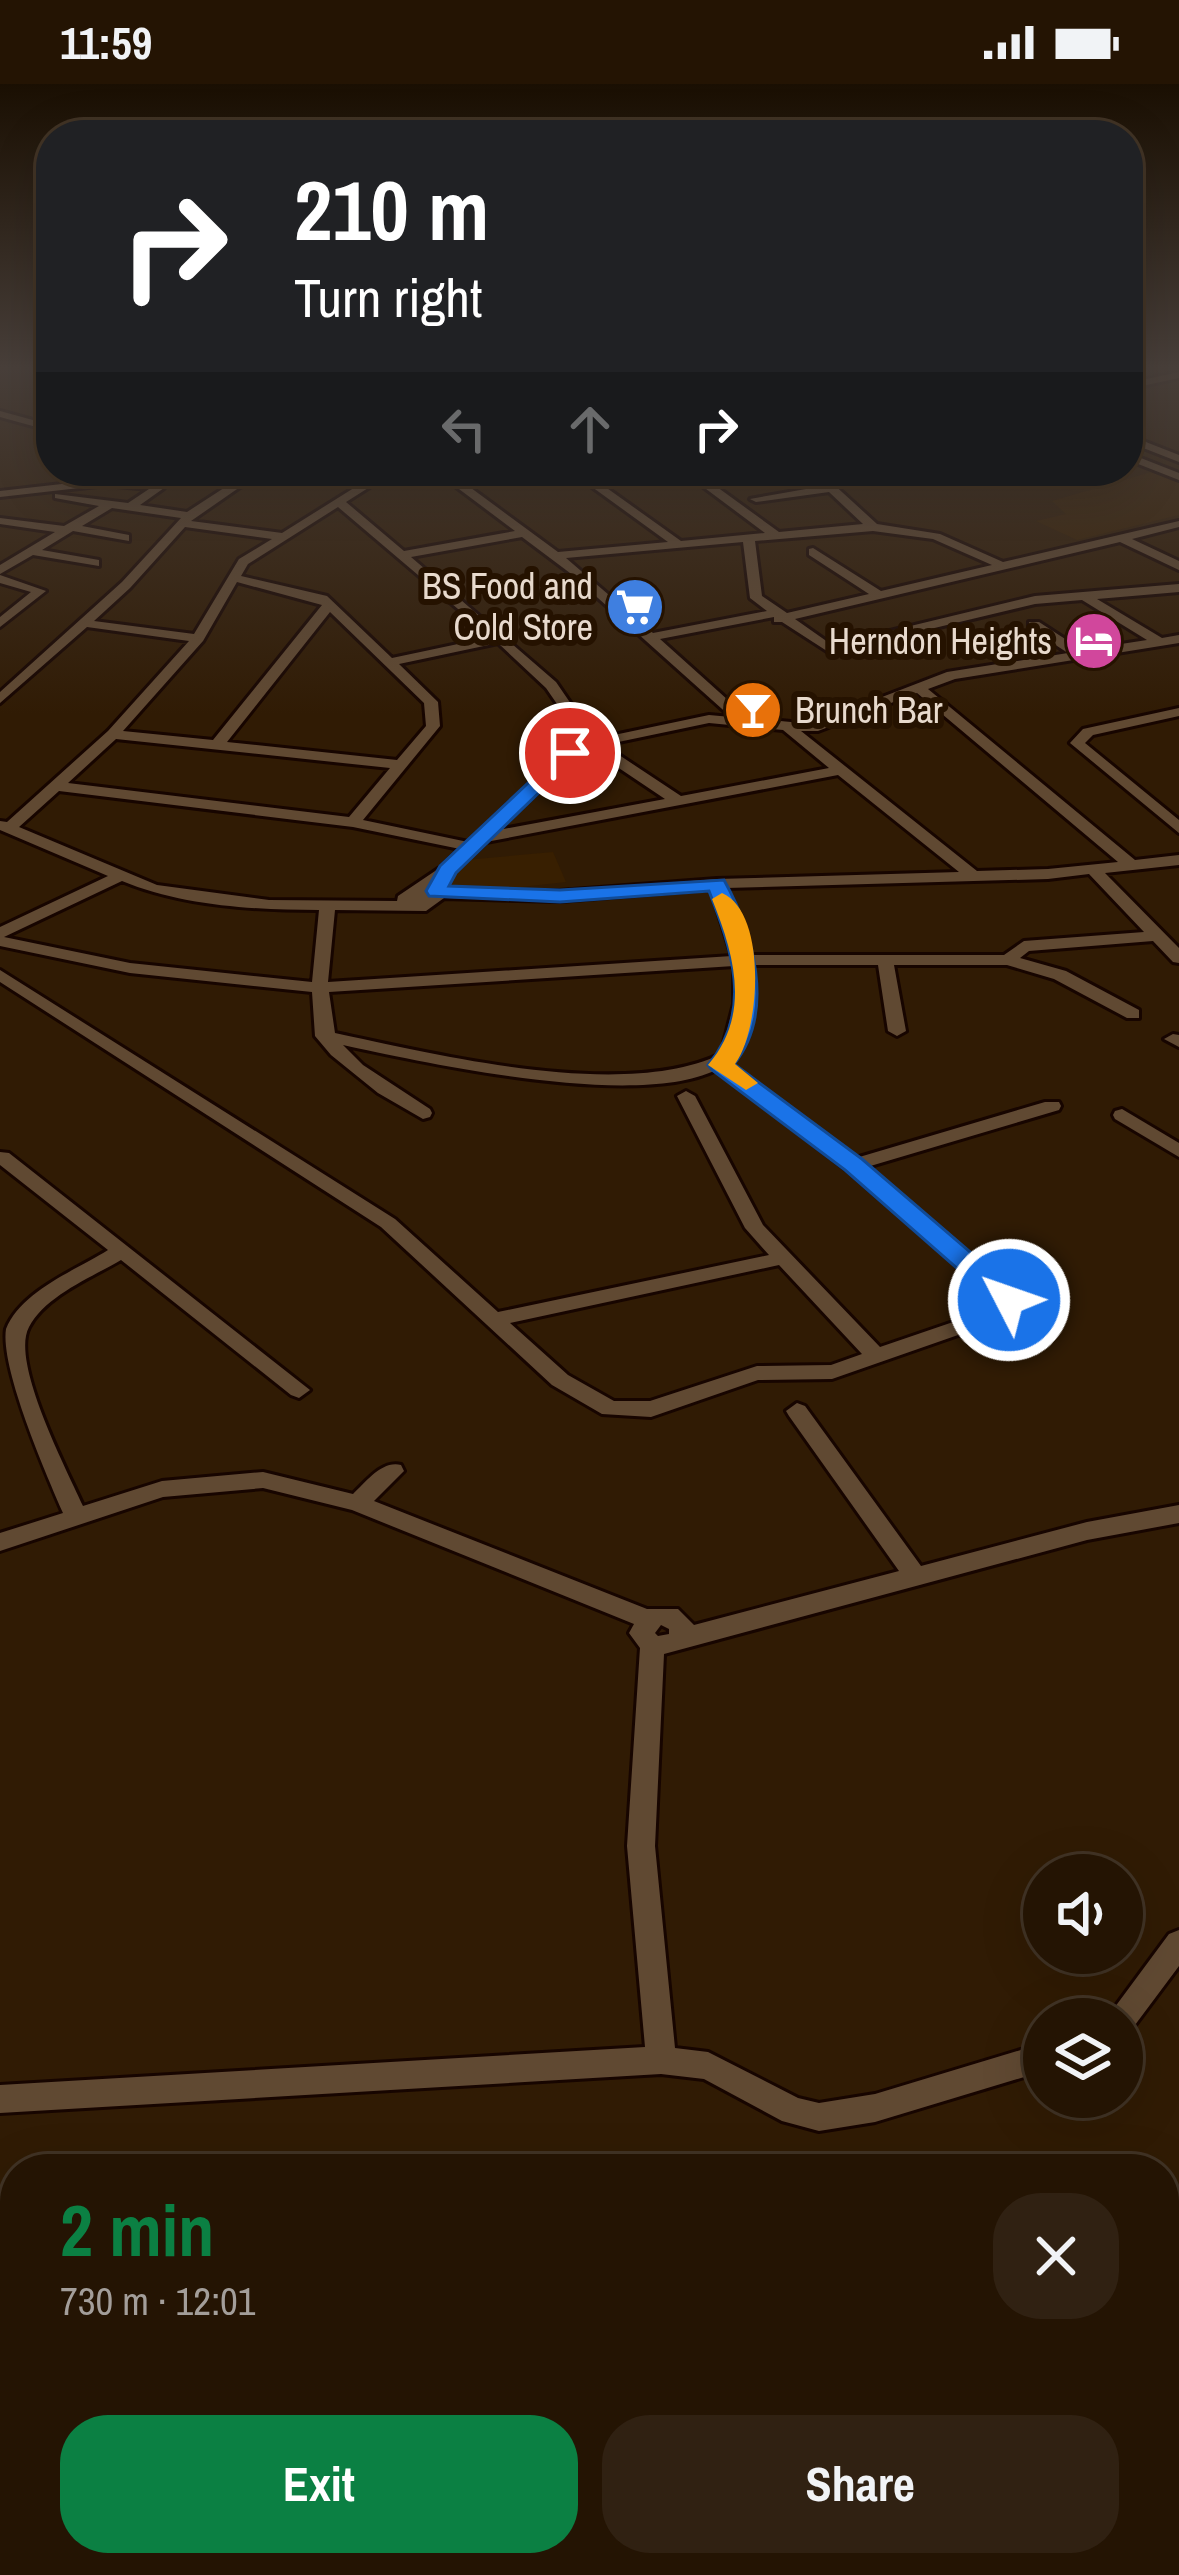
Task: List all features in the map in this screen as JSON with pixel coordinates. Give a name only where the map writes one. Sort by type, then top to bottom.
[{"type":"street","points":[[0,494],[72,486]]},
{"type":"street","points":[[131,506],[160,486]]},
{"type":"street","points":[[0,699],[84,623],[186,519],[234,486]]},
{"type":"street","points":[[365,486],[243,562],[198,638],[113,734],[57,786],[4,826],[116,878],[220,900],[334,905],[424,897],[1095,871],[1179,860]]},
{"type":"street","points":[[461,486],[554,556],[742,719]]},
{"type":"street","points":[[597,486],[676,542]]},
{"type":"street","points":[[708,486],[774,534]]},
{"type":"street","points":[[756,499],[832,488],[873,527]]},
{"type":"street","points":[[29,491],[280,536]]},
{"type":"street","points":[[339,502],[551,685],[591,743],[679,801]]},
{"type":"street","points":[[0,623],[40,591],[2,570],[110,503]]},
{"type":"street","points":[[0,521],[125,538]]},
{"type":"street","points":[[646,638],[775,616],[1179,524]]},
{"type":"street","points":[[554,556],[873,527],[936,536],[998,563]]},
{"type":"street","points":[[403,556],[525,533]]},
{"type":"street","points":[[748,536],[750,584],[775,616],[830,650],[1081,593],[1179,588]]},
{"type":"street","points":[[1120,538],[1179,566]]},
{"type":"street","points":[[31,551],[95,563]]},
{"type":"street","points":[[813,552],[877,594]]},
{"type":"street","points":[[232,577],[308,593],[330,604],[431,702],[436,715],[403,765],[352,822]]},
{"type":"street","points":[[1081,593],[1158,641]]},
{"type":"street","points":[[217,745],[330,604]]},
{"type":"street","points":[[84,623],[198,638]]},
{"type":"street","points":[[1034,625],[1078,654]]},
{"type":"street","points":[[392,662],[502,639]]},
{"type":"street","points":[[424,897],[570,753],[591,743],[694,721],[742,719],[790,729],[834,723],[969,671],[1178,640]]},
{"type":"street","points":[[918,688],[1134,867]]},
{"type":"street","points":[[1175,717],[1081,736],[1077,742],[1179,828]]},
{"type":"street","points":[[790,729],[971,874]]},
{"type":"street","points":[[113,734],[403,765]]},
{"type":"street","points":[[57,786],[477,842],[839,770]]},
{"type":"street","points":[[1095,871],[1152,936],[1179,958]]},
{"type":"street","points":[[0,937],[116,878]]},
{"type":"street","points":[[324,1036],[439,1061],[654,1082],[720,1065],[729,1057],[745,1000],[747,960],[717,884]]},
{"type":"street","points":[[334,905],[318,988],[324,1036],[359,1074],[423,1113]]},
{"type":"street","points":[[1007,960],[1024,946],[1152,936]]},
{"type":"street","points":[[0,937],[130,968],[318,988],[747,960],[1007,960],[1060,975],[1133,1014]]},
{"type":"street","points":[[885,959],[897,1031]]},
{"type":"street","points":[[0,975],[388,1223],[585,1398],[632,1412],[757,1373],[832,1372],[1001,1307],[854,1165],[720,1065]]},
{"type":"street","points":[[686,1096],[746,1211],[779,1259],[876,1356]]},
{"type":"street","points":[[854,1165],[1052,1106]]},
{"type":"street","points":[[1122,1115],[1179,1151]]},
{"type":"street","points":[[2,1157],[299,1390]]},
{"type":"street","points":[[75,1513],[21,1390],[11,1345],[16,1329],[36,1308],[123,1250]]},
{"type":"street","points":[[496,1319],[779,1259]]},
{"type":"street","points":[[797,1412],[914,1575]]},
{"type":"street","points":[[357,1503],[393,1471]]},
{"type":"street","points":[[0,1542],[75,1513],[162,1489],[237,1479],[291,1484],[357,1503],[662,1634],[1179,1514]]},
{"type":"street","points":[[662,1634],[649,1724],[641,1846],[662,2060]]},
{"type":"street","points":[[1138,1998],[1179,1943]]},
{"type":"street","points":[[0,2099],[662,2060],[708,2066],[794,2111],[819,2117],[862,2111],[1023,2063]]},
{"type":"shaded area","points":[[1179,483],[1179,515],[1077,540],[1036,521],[1066,514],[1052,501],[1103,486]]},
{"type":"shaded area","points":[[553,852],[566,882],[458,894],[443,886],[465,860]]},
{"type":"slow traffic","points":[[722,899],[747,960],[745,1000],[729,1057],[720,1065],[746,1083]]},
{"type":"place","name":"BS Food and Cold Store","points":[[635,607]]},
{"type":"place","name":"Herndon Heights","points":[[1094,641]]},
{"type":"place","name":"Brunch Bar","points":[[753,710]]},
{"type":"route","points":[[570,753],[447,870],[436,891],[439,895],[560,896],[717,884],[747,960],[745,1000],[729,1057],[720,1065],[854,1165],[1009,1300]]}]
